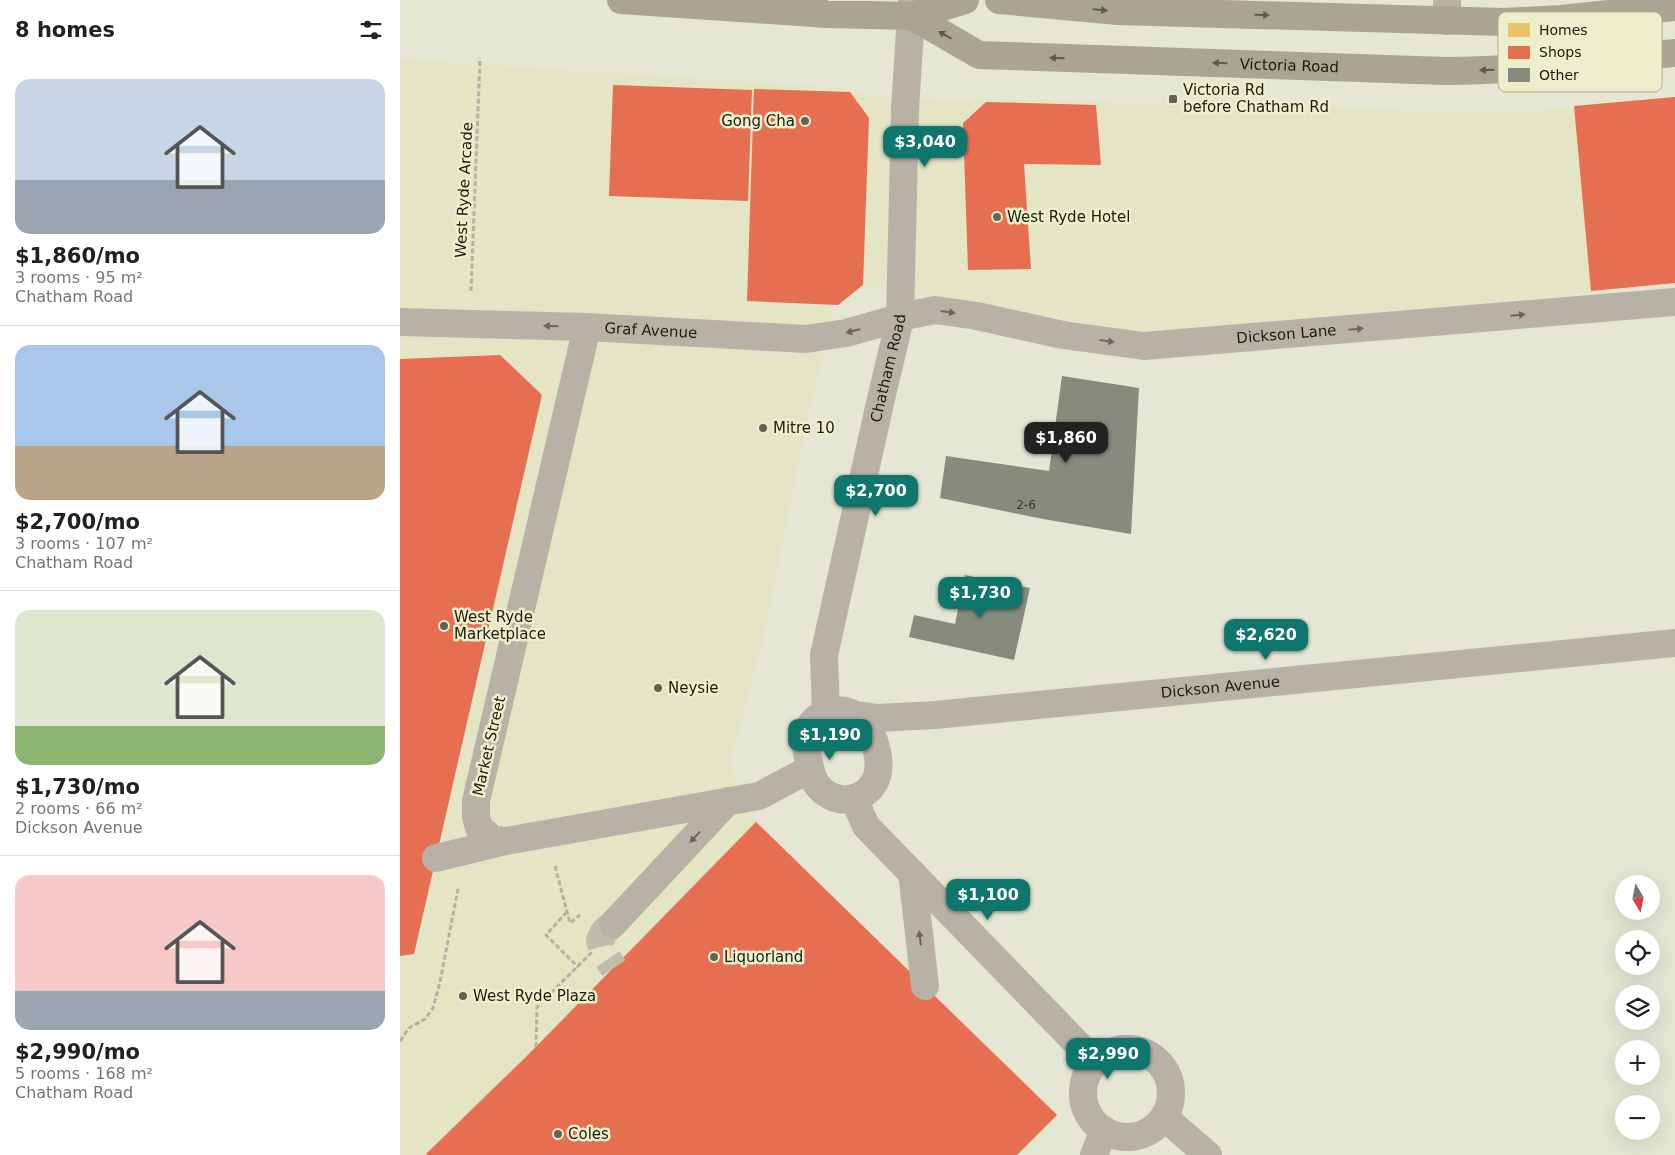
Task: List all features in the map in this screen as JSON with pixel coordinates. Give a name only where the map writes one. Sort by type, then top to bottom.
[{"type":"highway","name":"Victoria Road","points":[[621,0],[828,14],[912,8],[965,0]]},
{"type":"highway","points":[[999,0],[1118,11],[1348,17],[1447,11],[1498,21]]},
{"type":"highway","points":[[1628,12],[1675,7]]},
{"type":"highway","name":"Victoria Road","points":[[912,8],[979,55],[1446,71],[1498,70]]},
{"type":"highway","name":"Victoria Road","points":[[1662,54],[1675,53]]},
{"type":"street","name":"Chatham Road","points":[[826,713],[824,655],[900,319],[905,109],[912,8]]},
{"type":"street","name":"Dickson Lane","points":[[900,319],[935,310],[977,316],[1063,335],[1144,346],[1675,302]]},
{"type":"street","name":"Graf Avenue","points":[[400,322],[587,327],[806,339],[846,333],[900,319]]},
{"type":"street","name":"Market Street","points":[[506,842],[492,839],[479,828],[476,817],[476,801],[587,327]]},
{"type":"street","name":"Dickson Avenue","points":[[856,715],[878,718],[934,715],[1675,643]]},
{"type":"street","points":[[844,711],[856,715],[868,728],[877,752],[878,762],[875,780],[870,788],[854,799],[838,799],[826,794],[814,780],[810,769],[805,743],[806,733],[811,724],[826,713],[844,711]]},
{"type":"street","points":[[436,858],[506,842],[759,796],[810,769]]},
{"type":"street","points":[[854,799],[866,826],[1095,1062]]},
{"type":"street","points":[[613,924],[728,801]]},
{"type":"street","points":[[912,873],[925,986]]},
{"type":"street","points":[[1124,1048],[1140,1051],[1155,1058],[1168,1076],[1171,1097],[1164,1117],[1155,1127],[1143,1134],[1130,1137],[1116,1136],[1093,1122],[1086,1111],[1082,1085],[1087,1073],[1095,1062],[1113,1050],[1124,1048]]},
{"type":"street","points":[[1164,1117],[1208,1155]]},
{"type":"street","points":[[1094,1155],[1104,1130]]},
{"type":"path","name":"West Ryde Arcade","points":[[469,324],[480,58]]},
{"type":"path","points":[[400,1041],[409,1028],[425,1018],[433,1008],[440,982],[466,851]]},
{"type":"path","points":[[567,912],[546,935],[578,967]]},
{"type":"shaded area","points":[[400,59],[839,88],[870,97],[967,101],[989,99],[1498,113],[1564,109],[1574,106],[1675,97],[1675,285],[1153,332],[1117,329],[965,300],[839,285],[807,421],[761,648],[729,765],[756,822],[1057,1115],[1017,1155],[400,1155]]},
{"type":"building: Homes","points":[[756,822],[1057,1115],[1017,1155],[895,1155],[909,1140],[785,1023],[732,1070],[623,959]]},
{"type":"building: Homes","points":[[552,1031],[665,1140],[651,1155],[426,1154]]},
{"type":"building: Shops","points":[[613,85],[752,90],[748,201],[609,196]]},
{"type":"building: Shops","points":[[754,89],[850,92],[869,118],[863,285],[838,305],[747,301]]},
{"type":"building: Shops","points":[[1675,97],[1675,283],[1591,291],[1574,106]]},
{"type":"building: Shops","name":"West Ryde Hotel","points":[[986,102],[1096,105],[1101,165],[1024,164],[1031,269],[968,270],[963,123]]},
{"type":"building: Shops","name":"West Ryde Marketplace","points":[[500,355],[542,395],[414,954],[400,956],[400,359]]},
{"type":"building: Shops","points":[[756,822],[1057,1115],[1017,1155],[427,1155],[526,1057]]},
{"type":"building: Other","points":[[1062,376],[1139,388],[1131,534],[1043,519],[940,498],[946,456],[1049,471]]},
{"type":"building: Other","points":[[965,575],[1030,588],[1014,660],[909,637],[914,615],[955,624]]},
{"type":"tunnel","points":[[613,924],[604,932],[600,940],[603,952],[614,968]]},
{"type":"place","name":"Victoria Rd before Chatham Rd","points":[[1173,99]]},
{"type":"place","name":"Gong Cha","points":[[805,121]]},
{"type":"place","name":"West Ryde Hotel","points":[[997,217]]},
{"type":"place","name":"Mitre 10","points":[[763,428]]},
{"type":"place","name":"West Ryde Marketplace","points":[[444,626]]},
{"type":"place","name":"Neysie","points":[[658,688]]},
{"type":"place","name":"Liquorland","points":[[714,957]]},
{"type":"place","name":"West Ryde Plaza","points":[[463,996]]},
{"type":"place","name":"Coles","points":[[558,1134]]}]
